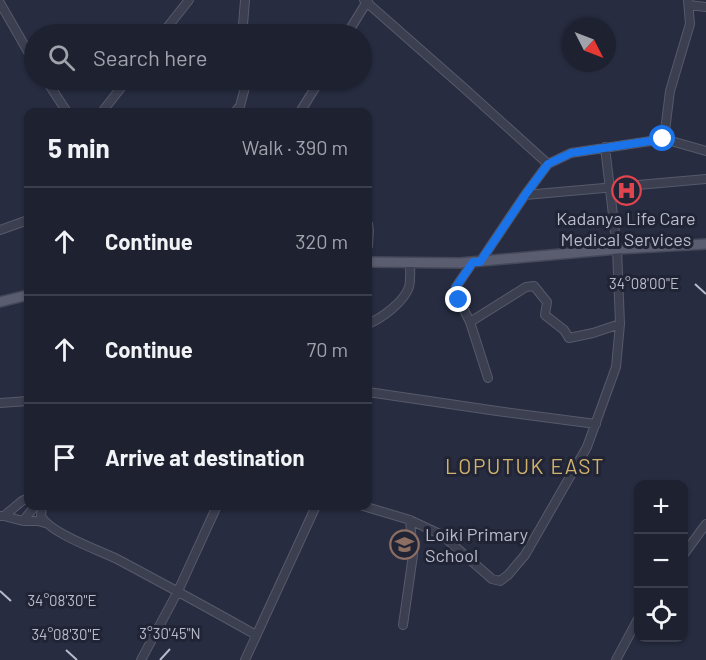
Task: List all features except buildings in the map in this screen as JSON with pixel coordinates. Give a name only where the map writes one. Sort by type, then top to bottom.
[{"type":"main road","points":[[372,262],[477,262],[617,249],[706,244]]},
{"type":"main road","points":[[0,302],[24,296]]},
{"type":"street","points":[[170,24],[189,0]]},
{"type":"street","points":[[243,24],[245,0]]},
{"type":"street","points":[[353,24],[366,1],[548,164]]},
{"type":"street","points":[[0,3],[24,45]]},
{"type":"street","points":[[663,139],[670,92],[690,24],[688,3],[706,7]]},
{"type":"street","points":[[53,90],[64,108]]},
{"type":"street","points":[[105,108],[120,90]]},
{"type":"street","points":[[238,108],[244,90]]},
{"type":"street","points":[[302,108],[314,90]]},
{"type":"street","points":[[488,378],[456,287],[477,262],[548,164],[571,153],[663,139],[706,152]]},
{"type":"street","points":[[372,509],[410,520],[442,535],[492,579],[500,581],[525,555],[587,447],[616,367],[620,324],[617,249],[605,147]]},
{"type":"street","points":[[525,195],[706,179]]},
{"type":"street","points":[[0,230],[24,221]]},
{"type":"street","points":[[372,322],[382,317],[401,299],[408,288],[410,263]]},
{"type":"street","points":[[470,322],[526,287],[534,286],[547,302],[545,315],[564,330],[569,338],[620,324]]},
{"type":"street","points":[[372,394],[596,424]]},
{"type":"street","points":[[0,403],[24,401]]},
{"type":"street","points":[[2,516],[24,500]]},
{"type":"street","points":[[22,521],[32,510]]},
{"type":"street","points":[[42,510],[41,516],[46,524]]},
{"type":"street","points":[[141,660],[178,591],[215,510]]},
{"type":"street","points":[[245,660],[314,510]]},
{"type":"street","points":[[2,516],[46,524],[178,591],[256,635]]},
{"type":"street","points":[[403,625],[413,555],[410,520]]},
{"type":"street","points":[[688,549],[706,524]]},
{"type":"street","points":[[616,660],[634,628]]},
{"type":"place","name":"Kadanya Life Care Medical Services","points":[[626,190]]},
{"type":"place","name":"Loiki Primary School","points":[[404,545]]},
{"type":"district","name":"LOPUTUK EAST","points":[[525,467]]},
{"type":"route","points":[[459,300],[456,287],[473,262],[480,262],[548,164],[571,153],[663,139]]}]
